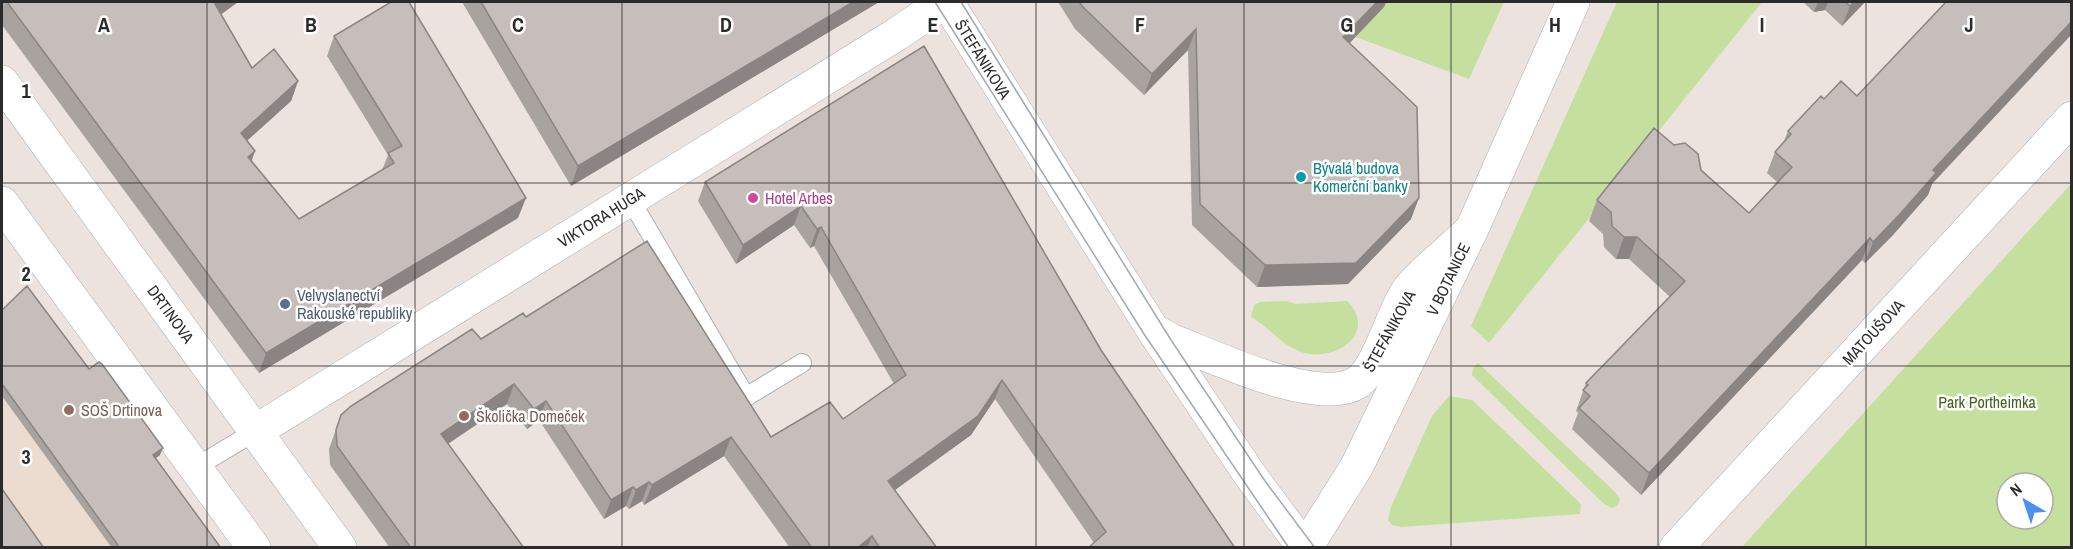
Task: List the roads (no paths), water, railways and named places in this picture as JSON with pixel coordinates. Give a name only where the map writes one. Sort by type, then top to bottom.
[{"type":"street","name":"VIKTORA HUGA","points":[[256,431],[946,2]]},
{"type":"street","name":"ŠTEFÁNIKOVA","points":[[946,2],[1153,330],[1251,475],[1304,547]]},
{"type":"street","name":"V BOTANICE","points":[[1304,547],[1357,466],[1472,229],[1573,2]]},
{"type":"street","name":"DRTINOVA","points":[[2,82],[340,548]]},
{"type":"street","name":"MATOUŠOVA","points":[[1676,548],[2072,118]]},
{"type":"street","points":[[2,203],[255,548]]},
{"type":"street","name":"ŠTEFÁNIKOVA","points":[[1153,330],[1171,340],[1292,386],[1314,389],[1349,386],[1366,374],[1408,290],[1472,229]]},
{"type":"lane","points":[[630,199],[746,397],[802,363]]},
{"type":"lane","points":[[196,467],[256,431]]},
{"type":"tram line","points":[[935,2],[1144,334],[1289,548]]},
{"type":"tram line","points":[[961,2],[1171,340],[1265,481],[1315,548]]},
{"type":"place","name":"Bývalá budova Komerční banky","points":[[1301,177]]},
{"type":"place","name":"Hotel Arbes","points":[[753,198]]},
{"type":"place","name":"Velvyslanectví Rakouské republiky","points":[[285,304]]},
{"type":"place","name":"SOŠ Drtinova","points":[[69,410]]},
{"type":"place","name":"Školička Domeček","points":[[464,416]]},
{"type":"park label","name":"Park Portheimka","points":[[1987,402]]}]
